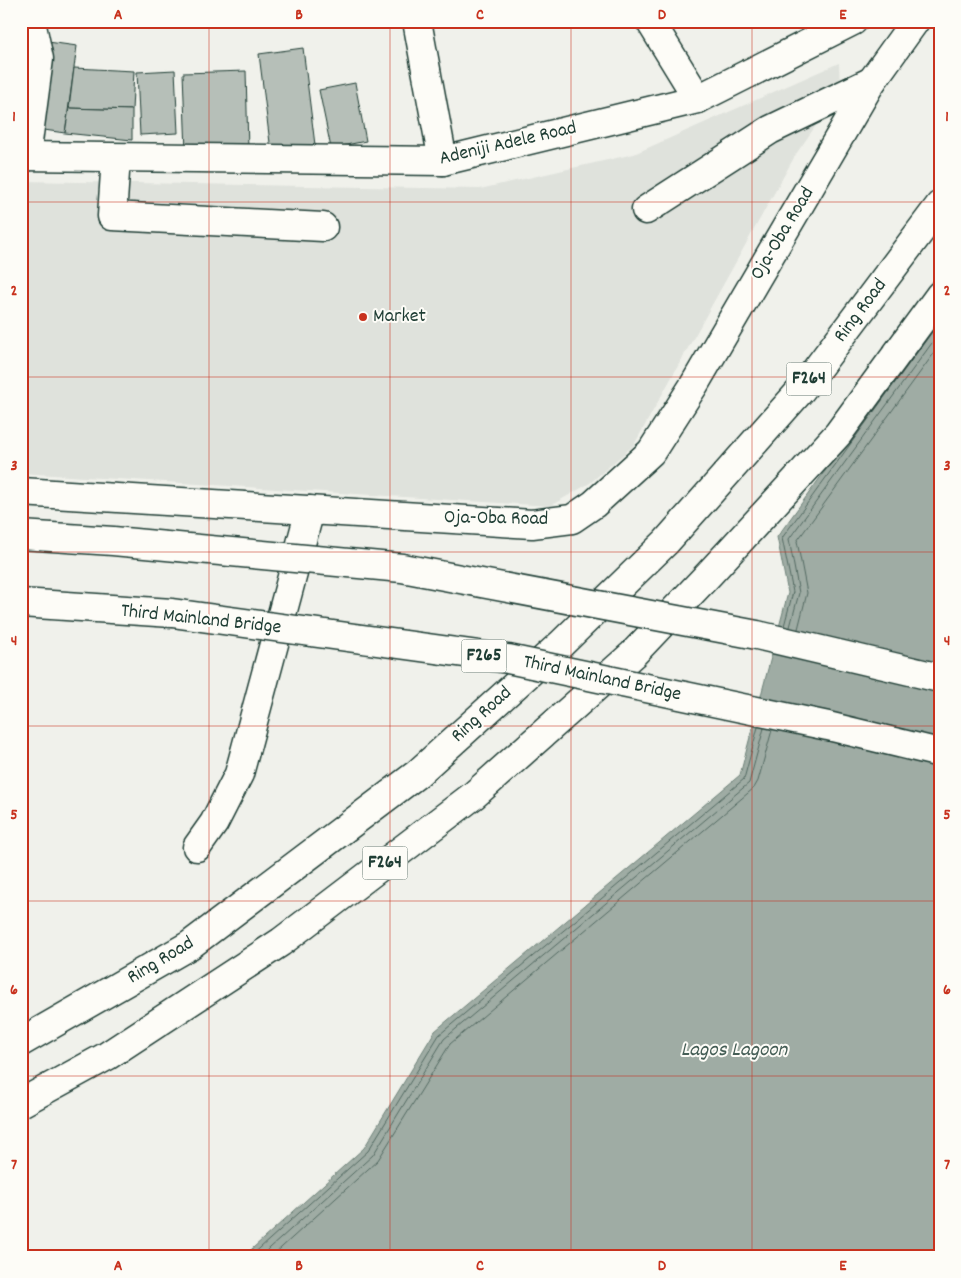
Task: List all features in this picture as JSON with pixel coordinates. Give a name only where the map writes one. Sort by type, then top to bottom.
[{"type":"main road","points":[[24,156],[39,59],[32,21]]},
{"type":"main road","points":[[417,21],[443,161]]},
{"type":"main road","points":[[650,21],[698,99]]},
{"type":"main road","name":"Adeniji Adele Road","points":[[24,156],[443,161],[698,99],[852,21]]},
{"type":"main road","name":"Oja-Oba Road","points":[[21,492],[532,524],[572,519],[594,504],[651,452],[694,385],[872,81],[915,21]]},
{"type":"main road","points":[[646,210],[770,130],[872,81]]},
{"type":"main road","points":[[116,158],[112,216],[323,227]]},
{"type":"main road","name":"Ring Road","points":[[21,1042],[190,945],[417,774],[560,645],[666,542],[801,390],[940,205]]},
{"type":"main road","name":"F264","points":[[21,1103],[107,1056],[282,942],[474,796],[633,654],[710,574],[838,434],[940,295]]},
{"type":"main road","points":[[197,847],[214,823],[239,774],[310,510]]},
{"type":"main road","points":[[21,535],[113,541],[402,568],[757,635],[940,678]]},
{"type":"main road","name":"Third Mainland Bridge","points":[[21,604],[172,613],[508,660],[828,726],[940,753]]},
{"type":"shaded area","name":"Market","points":[[839,63],[840,91],[796,154],[634,445],[590,483],[550,506],[21,473],[21,181],[480,189],[634,154]]},
{"type":"water","name":"Lagos Lagoon","points":[[940,313],[940,1257],[243,1257],[364,1148],[435,1031],[740,775],[788,593],[777,537]]},
{"type":"building","points":[[48,42],[77,46],[65,133],[37,129]]},
{"type":"building","points":[[303,48],[315,145],[271,151],[259,54]]},
{"type":"building","points":[[74,68],[134,71],[132,110],[69,108]]},
{"type":"building","points":[[175,70],[178,133],[140,135],[137,72]]},
{"type":"building","points":[[246,71],[248,150],[186,152],[183,73]]},
{"type":"building","points":[[355,83],[366,141],[331,148],[319,90]]},
{"type":"building","points":[[69,108],[132,110],[132,140],[65,133]]},
{"type":"place","name":"Market","points":[[363,317]]}]
